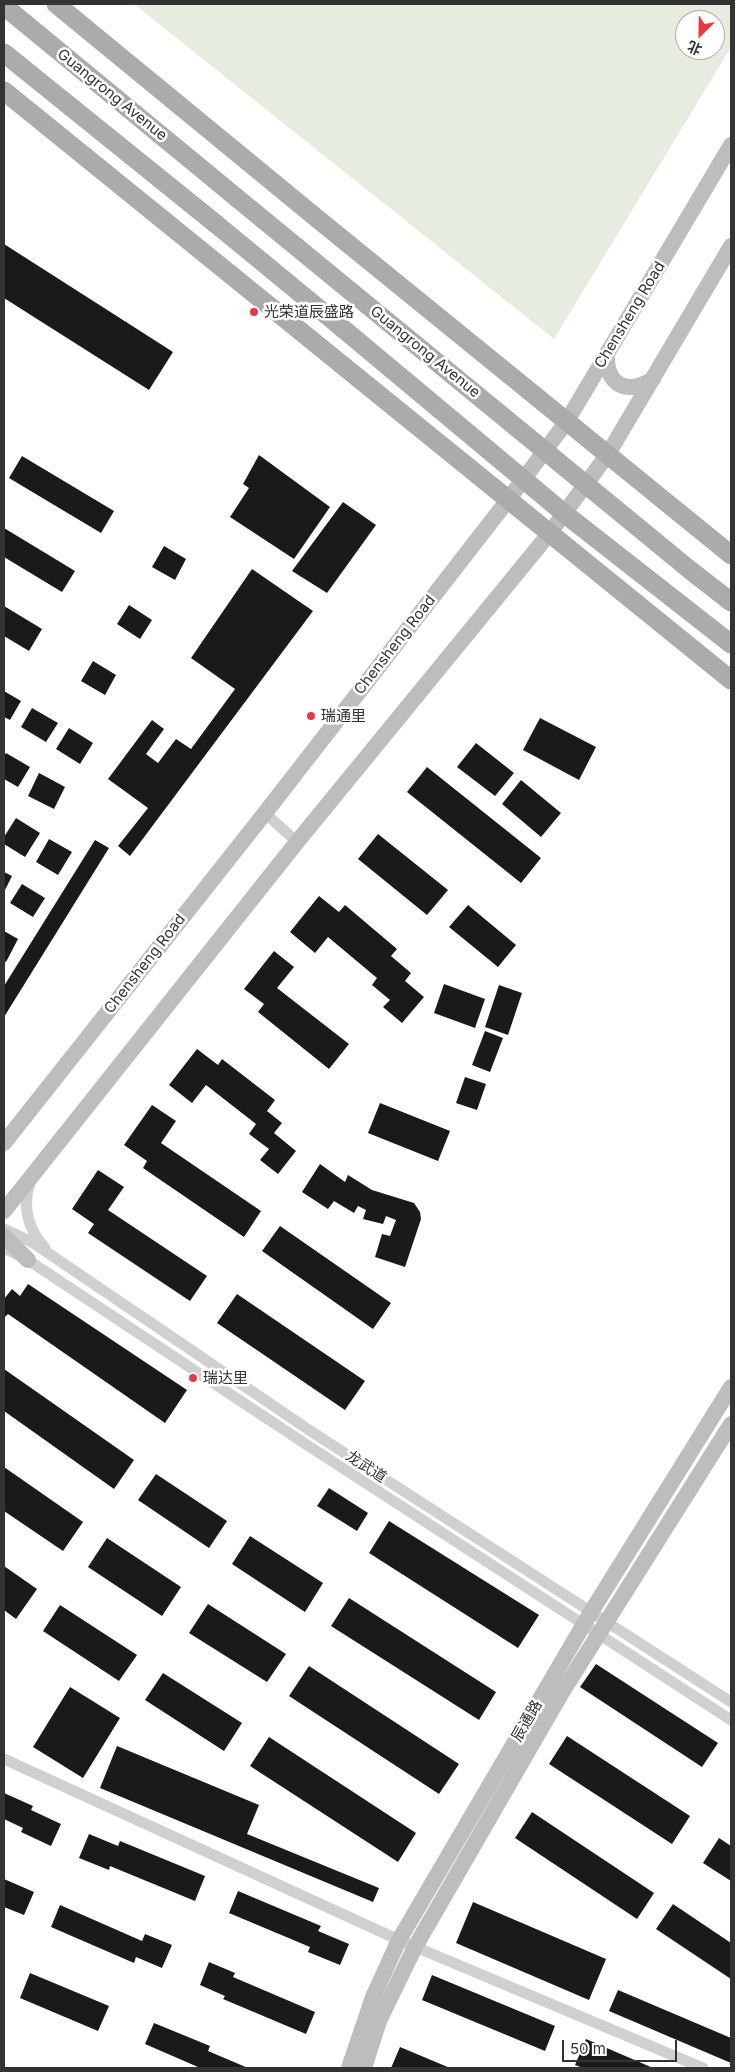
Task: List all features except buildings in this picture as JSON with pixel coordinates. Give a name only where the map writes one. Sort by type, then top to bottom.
[{"type":"main road","points":[[56,4],[421,305],[504,368],[731,555]]},
{"type":"main road","name":"Guangrong Avenue","points":[[4,6],[731,602]]},
{"type":"main road","points":[[4,53],[331,318],[565,514],[731,644]]},
{"type":"main road","points":[[4,91],[731,680]]},
{"type":"main road","name":"Chensheng Road","points":[[4,1143],[265,813],[567,421],[731,145]]},
{"type":"main road","points":[[4,1211],[297,842],[549,534],[608,454],[731,246]]},
{"type":"main road","points":[[607,353],[606,363],[609,371],[615,381],[621,385],[633,388],[653,379]]},
{"type":"main road","points":[[4,1236],[28,1260]]},
{"type":"main road","name":"辰通路","points":[[349,2068],[372,1997],[399,1940],[587,1619],[731,1387]]},
{"type":"main road","name":"辰通路","points":[[364,2068],[379,2021],[415,1947],[561,1694],[731,1424]]},
{"type":"street","points":[[265,813],[297,842]]},
{"type":"street","points":[[33,1174],[26,1201],[28,1222],[39,1241],[51,1255]]},
{"type":"street","name":"龙武道","points":[[4,1229],[30,1241],[51,1255],[602,1629],[731,1702]]},
{"type":"street","points":[[4,1248],[28,1260],[304,1443],[587,1619]]},
{"type":"street","points":[[602,1629],[731,1720]]},
{"type":"street","points":[[4,1759],[399,1940],[702,2068]]},
{"type":"shaded area","points":[[134,4],[731,4],[731,47],[725,57],[725,10],[675,10],[675,60],[723,60],[554,339]]},
{"type":"place","name":"光荣道辰盛路","points":[[254,312]]},
{"type":"place","name":"瑞通里","points":[[311,716]]},
{"type":"place","name":"瑞达里","points":[[193,1378]]}]
